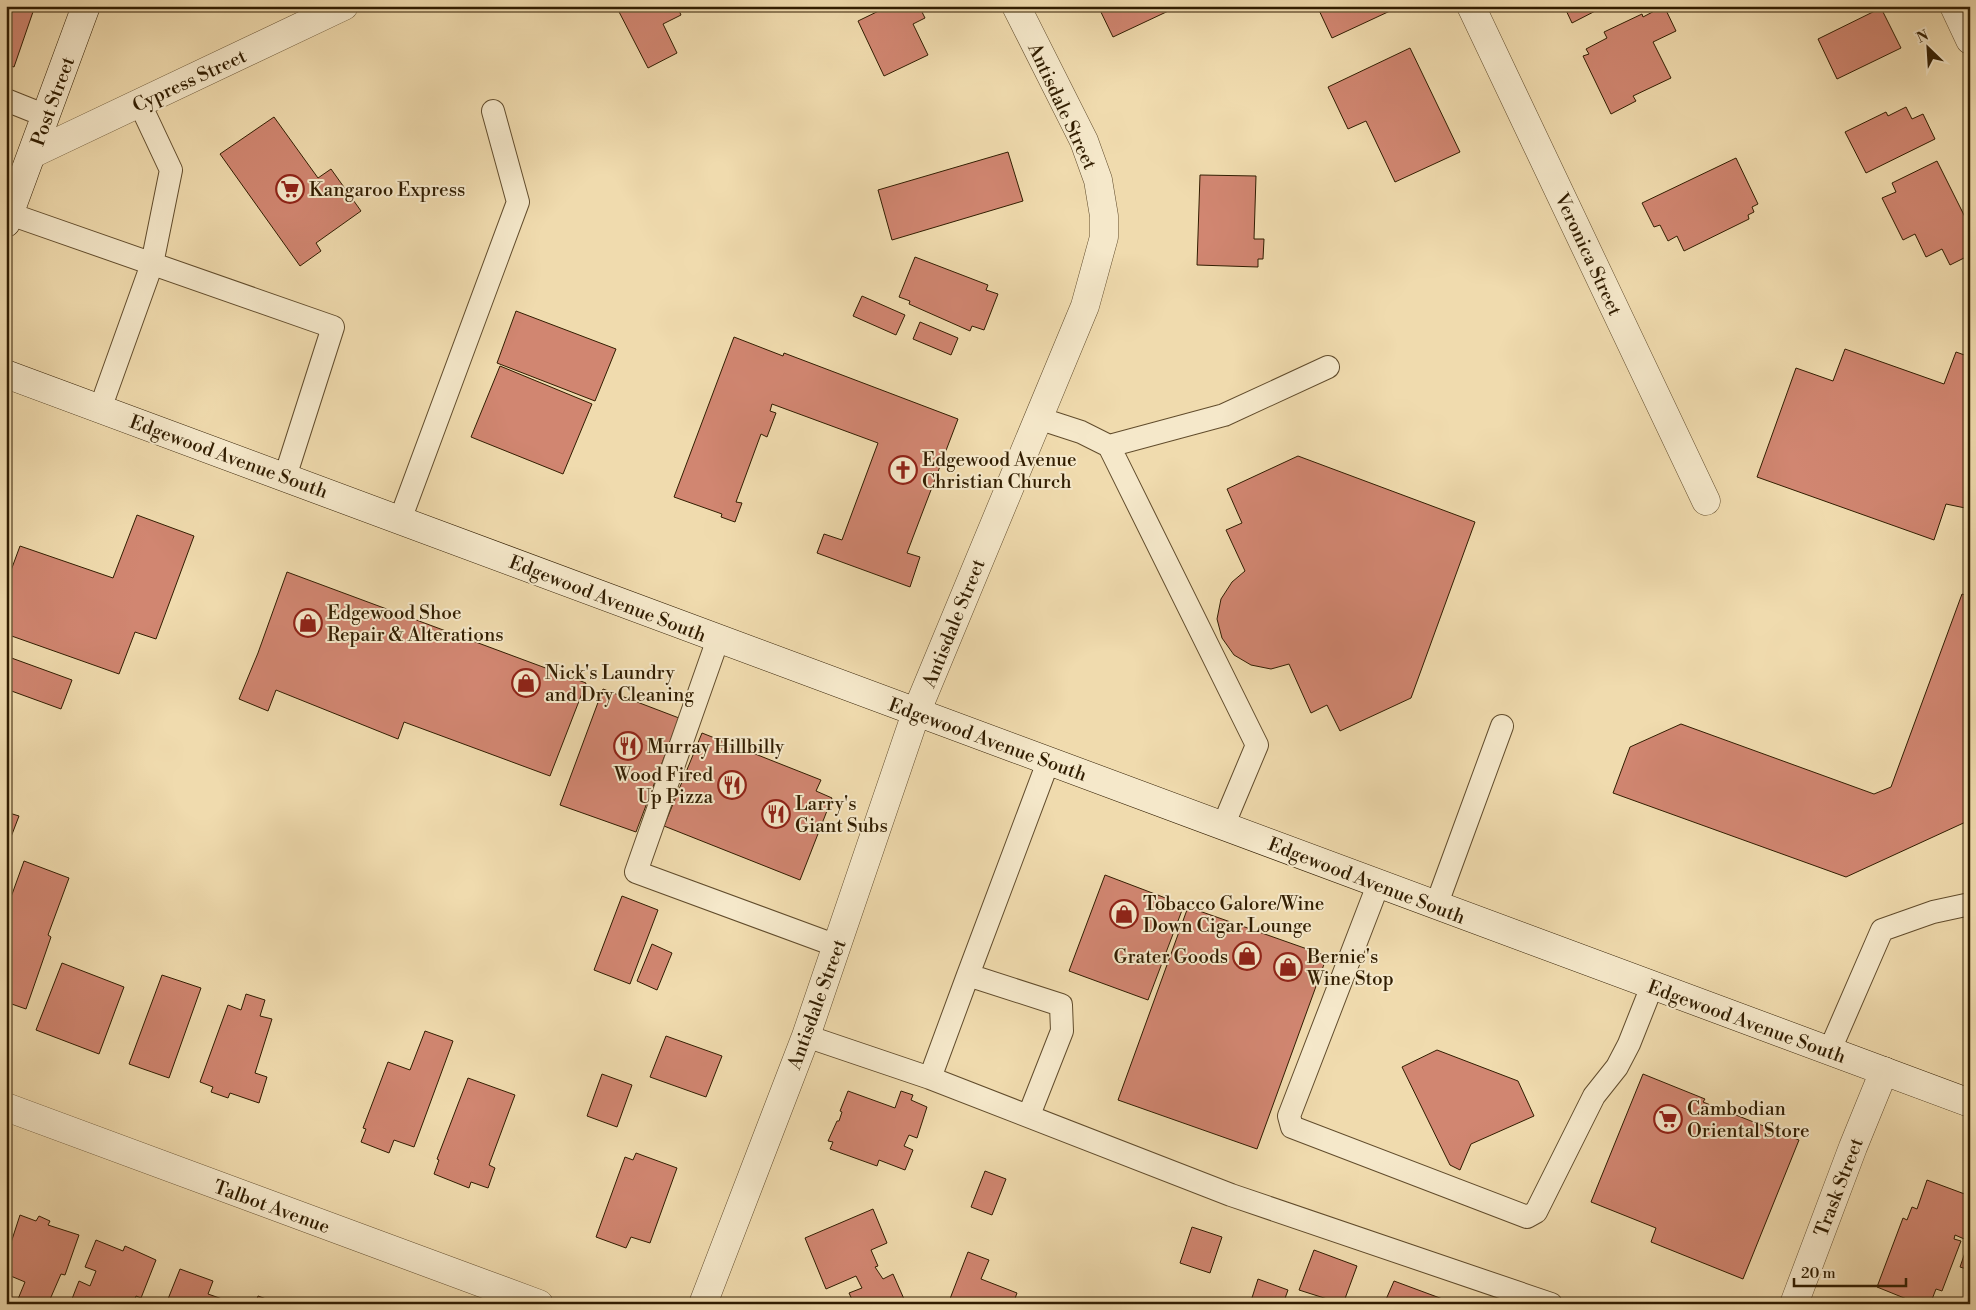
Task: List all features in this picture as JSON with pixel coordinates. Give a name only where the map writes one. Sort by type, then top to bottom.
[{"type":"street","name":"Post Street","points":[[8,219],[86,6]]},
{"type":"street","name":"Cypress Street","points":[[32,154],[344,6]]},
{"type":"street","name":"Antisdale Street","points":[[703,1304],[806,1036],[916,713],[1085,306],[1104,237],[1104,216],[1098,180],[1084,142],[1016,6]]},
{"type":"street","name":"Veronica Street","points":[[1472,6],[1706,501]]},
{"type":"street","points":[[1954,6],[1970,40]]},
{"type":"street","name":"Edgewood Avenue South","points":[[6,374],[1970,1103]]},
{"type":"street","name":"Trask Street","points":[[1794,1304],[1853,1147],[1884,1071]]},
{"type":"street","name":"Talbot Avenue","points":[[6,1107],[539,1304]]},
{"type":"lane","points":[[6,100],[46,116]]},
{"type":"lane","points":[[100,409],[152,264],[172,170],[140,104]]},
{"type":"lane","points":[[400,520],[518,202],[493,111]]},
{"type":"lane","points":[[8,219],[152,264],[333,327],[285,477]]},
{"type":"lane","points":[[1109,446],[1224,415],[1328,367]]},
{"type":"lane","points":[[1038,418],[1080,432],[1109,446],[1258,745],[1223,826]]},
{"type":"lane","points":[[718,639],[636,872],[837,946]]},
{"type":"lane","points":[[1436,906],[1502,726]]},
{"type":"lane","points":[[930,1078],[1048,762]]},
{"type":"lane","points":[[1378,884],[1289,1116],[1292,1127],[1527,1217],[1536,1212],[1594,1096],[1621,1060],[1652,986]]},
{"type":"lane","points":[[1829,1052],[1882,930],[1933,912],[1970,904]]},
{"type":"lane","points":[[968,975],[1061,1005],[1062,1031],[1029,1115]]},
{"type":"lane","points":[[806,1036],[930,1078],[1029,1115],[1231,1195],[1551,1304]]},
{"type":"building","points":[[6,6],[35,6],[14,67],[6,64]]},
{"type":"building","points":[[616,6],[677,6],[681,15],[663,24],[677,53],[648,68]]},
{"type":"building","points":[[889,6],[919,6],[925,18],[913,24],[928,55],[884,76],[858,21]]},
{"type":"building","points":[[1098,6],[1179,6],[1113,37]]},
{"type":"building","points":[[1317,6],[1388,6],[1390,11],[1332,38]]},
{"type":"building","points":[[1564,6],[1605,6],[1572,23]]},
{"type":"building","points":[[1664,6],[1676,31],[1653,42],[1671,78],[1633,96],[1636,101],[1611,114],[1583,56],[1589,54],[1586,49],[1607,38],[1604,32],[1642,14],[1643,17]]},
{"type":"building","points":[[1881,8],[1901,48],[1837,79],[1818,39]]},
{"type":"building","points":[[1410,48],[1460,152],[1395,182],[1366,121],[1348,129],[1328,87]]},
{"type":"building","points":[[1906,107],[1912,119],[1923,114],[1935,139],[1866,173],[1845,132],[1886,112],[1888,116]]},
{"type":"building","points":[[274,117],[318,178],[331,169],[361,211],[316,243],[321,251],[300,266],[220,154]]},
{"type":"building","points":[[1008,152],[1023,201],[892,240],[878,190]]},
{"type":"building","points":[[1736,158],[1758,204],[1752,207],[1754,212],[1748,215],[1749,219],[1684,251],[1677,236],[1668,241],[1660,225],[1654,227],[1642,203]]},
{"type":"building","points":[[1937,161],[1970,227],[1970,255],[1950,265],[1942,249],[1926,257],[1915,234],[1903,240],[1882,198],[1896,192],[1892,183]]},
{"type":"building","points":[[1200,175],[1256,176],[1254,239],[1264,239],[1263,259],[1258,259],[1258,267],[1197,265]]},
{"type":"building","points":[[915,257],[988,285],[986,290],[998,294],[984,330],[972,326],[970,331],[909,304],[910,301],[899,297]]},
{"type":"building","points":[[862,296],[905,315],[896,335],[853,316]]},
{"type":"building","points":[[516,311],[616,349],[595,401],[497,363]]},
{"type":"building","points":[[920,322],[958,338],[951,355],[913,339]]},
{"type":"building","name":"Edgewood Avenue Christian Church","points":[[734,337],[783,356],[784,353],[958,419],[907,553],[920,557],[910,587],[817,553],[824,534],[842,540],[878,443],[772,404],[770,411],[776,413],[767,437],[761,434],[736,502],[742,503],[735,522],[721,517],[722,514],[674,497]]},
{"type":"building","points":[[1845,349],[1944,384],[1956,352],[1970,357],[1970,509],[1946,504],[1934,540],[1757,477],[1796,368],[1833,381]]},
{"type":"building","points":[[500,366],[592,404],[563,474],[471,437]]},
{"type":"building","points":[[1298,456],[1475,522],[1411,698],[1340,731],[1327,705],[1311,713],[1289,664],[1271,669],[1251,665],[1234,655],[1222,638],[1217,619],[1221,599],[1232,582],[1245,571],[1226,530],[1242,523],[1227,489]]},
{"type":"building","points":[[137,515],[194,536],[156,639],[135,632],[119,674],[6,634],[6,584],[20,546],[113,578]]},
{"type":"building","points":[[287,572],[586,683],[550,776],[404,722],[398,739],[276,690],[268,711],[239,699],[258,653]]},
{"type":"building","points":[[1962,594],[1970,597],[1970,820],[1846,877],[1613,793],[1630,747],[1681,724],[1874,794],[1891,787]]},
{"type":"building","points":[[6,656],[72,680],[61,709],[6,689]]},
{"type":"building","points":[[603,689],[679,718],[636,832],[560,805]]},
{"type":"building","points":[[702,733],[821,780],[816,791],[832,798],[800,880],[664,826]]},
{"type":"building","points":[[6,812],[19,816],[6,850]]},
{"type":"building","points":[[24,861],[69,878],[48,935],[51,937],[26,1009],[6,1002],[6,911]]},
{"type":"building","points":[[1105,875],[1184,905],[1148,1000],[1069,971]]},
{"type":"building","points":[[622,896],[658,910],[630,984],[594,970]]},
{"type":"building","points":[[1188,907],[1327,956],[1257,1149],[1118,1100]]},
{"type":"building","points":[[652,944],[672,953],[657,990],[637,981]]},
{"type":"building","points":[[62,963],[124,987],[99,1054],[36,1030]]},
{"type":"building","points":[[162,975],[201,988],[169,1078],[129,1064]]},
{"type":"building","points":[[246,994],[265,1000],[260,1016],[272,1019],[255,1073],[267,1077],[259,1103],[230,1093],[228,1098],[211,1092],[213,1087],[200,1082],[228,1005],[241,1010]]},
{"type":"building","points":[[425,1031],[453,1041],[414,1147],[394,1140],[389,1153],[361,1142],[366,1129],[363,1128],[388,1062],[410,1070]]},
{"type":"building","points":[[666,1036],[722,1056],[706,1097],[650,1077]]},
{"type":"building","points":[[1437,1050],[1518,1081],[1534,1116],[1471,1144],[1460,1170],[1450,1165],[1402,1067]]},
{"type":"building","points":[[602,1074],[632,1085],[617,1127],[587,1116]]},
{"type":"building","points":[[1643,1074],[1705,1099],[1703,1102],[1799,1140],[1743,1279],[1651,1242],[1656,1228],[1591,1202]]},
{"type":"building","points":[[468,1078],[515,1095],[489,1165],[495,1168],[488,1188],[471,1182],[469,1188],[434,1174],[439,1160],[437,1159]]},
{"type":"building","points":[[848,1091],[895,1108],[901,1091],[913,1095],[911,1100],[927,1107],[917,1138],[909,1135],[904,1146],[913,1150],[905,1170],[879,1160],[877,1166],[830,1149],[833,1142],[828,1141],[837,1121],[839,1121],[842,1112],[840,1111]]},
{"type":"building","points":[[636,1153],[677,1168],[650,1243],[631,1237],[626,1248],[596,1237],[625,1157],[633,1160]]},
{"type":"building","points":[[985,1171],[1006,1179],[992,1215],[971,1207]]},
{"type":"building","points":[[1927,1180],[1970,1196],[1970,1270],[1960,1267],[1969,1241],[1955,1235],[1954,1239],[1961,1241],[1942,1291],[1936,1289],[1931,1302],[1935,1304],[1919,1304],[1877,1287],[1903,1218],[1907,1220],[1912,1207],[1917,1209]]},
{"type":"building","points":[[873,1209],[887,1243],[871,1250],[878,1266],[875,1267],[883,1279],[893,1274],[904,1299],[895,1304],[854,1304],[849,1293],[862,1288],[856,1276],[826,1289],[805,1238]]},
{"type":"building","points":[[20,1215],[36,1221],[39,1216],[50,1221],[48,1225],[79,1235],[65,1275],[61,1274],[48,1304],[16,1304],[25,1282],[6,1274],[7,1255]]},
{"type":"building","points":[[1192,1227],[1222,1237],[1210,1273],[1180,1263]]},
{"type":"building","points":[[96,1240],[123,1251],[125,1246],[156,1260],[141,1298],[136,1296],[133,1304],[70,1304],[79,1281],[90,1286],[96,1271],[85,1267]]},
{"type":"building","points":[[1314,1250],[1357,1266],[1343,1304],[1299,1290]]},
{"type":"building","points":[[968,1252],[989,1260],[981,1279],[1017,1293],[1013,1304],[948,1304]]},
{"type":"building","points":[[180,1269],[213,1281],[208,1294],[225,1300],[224,1304],[166,1304]]},
{"type":"building","points":[[1258,1279],[1288,1290],[1283,1304],[1250,1304]]},
{"type":"building","points":[[1394,1281],[1448,1301],[1447,1304],[1384,1304]]},
{"type":"building","points":[[258,1296],[280,1304],[255,1304]]},
{"type":"place","name":"Kangaroo Express","points":[[290,189]]},
{"type":"place","name":"Edgewood Avenue Christian Church","points":[[903,470]]},
{"type":"place","name":"Edgewood Shoe Repair & Alterations","points":[[308,623]]},
{"type":"place","name":"Nick's Laundry and Dry Cleaning","points":[[526,683]]},
{"type":"place","name":"Murray Hillbilly","points":[[628,746]]},
{"type":"place","name":"Wood Fired Up Pizza","points":[[732,785]]},
{"type":"place","name":"Larry's Giant Subs","points":[[776,814]]},
{"type":"place","name":"Tobacco Galore/Wine Down Cigar Lounge","points":[[1124,914]]},
{"type":"place","name":"Grater Goods","points":[[1247,956]]},
{"type":"place","name":"Bernie's Wine Stop","points":[[1288,967]]},
{"type":"place","name":"Cambodian Oriental Store","points":[[1668,1119]]}]
